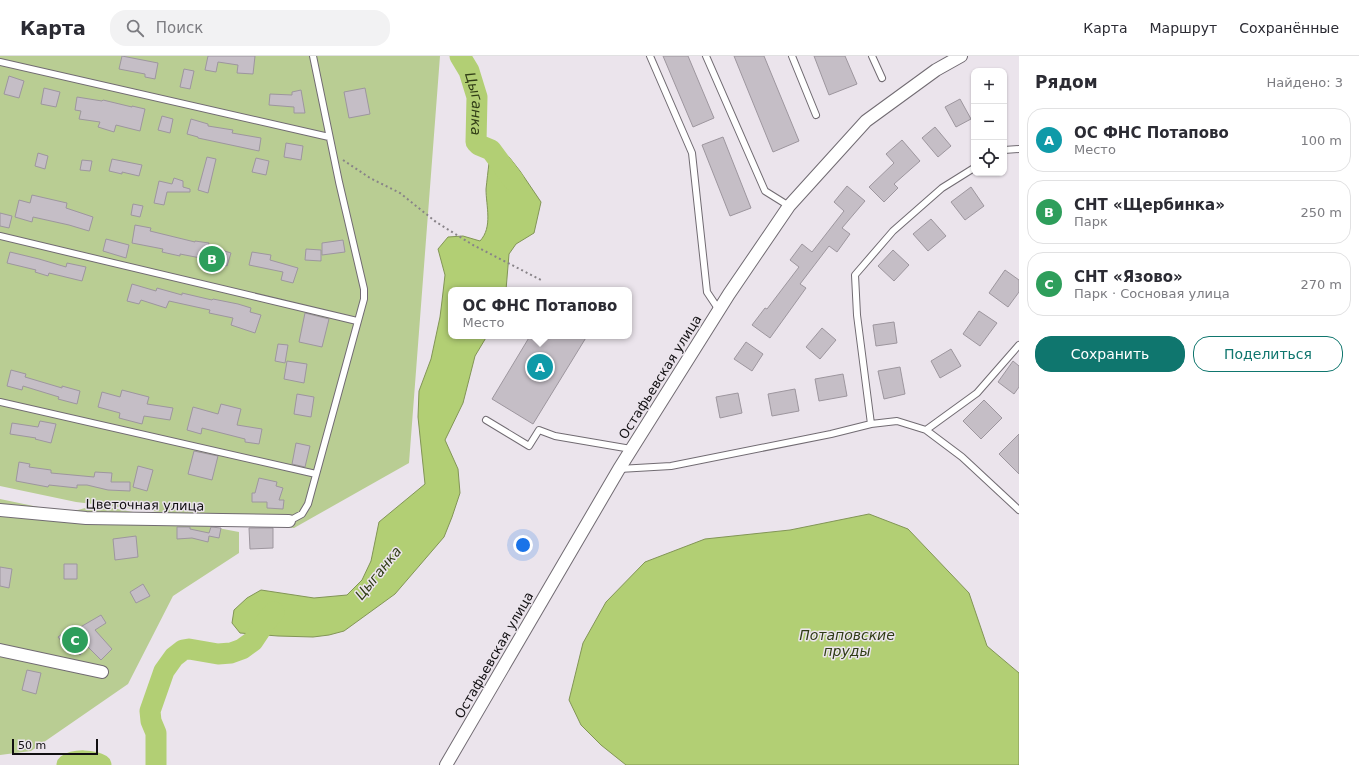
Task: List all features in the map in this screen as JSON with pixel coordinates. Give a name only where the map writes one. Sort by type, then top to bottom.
[{"type":"street","name":"Остафьевская улица","points":[[446,765],[619,468],[719,310],[789,206],[866,121],[936,70],[961,56]]},
{"type":"street","name":"Цветочная улица","points":[[0,510],[86,518],[289,521]]},
{"type":"street","points":[[0,650],[102,672]]},
{"type":"lane","points":[[289,521],[302,514],[308,504],[364,299],[364,289],[332,152],[313,56]]},
{"type":"lane","points":[[650,56],[692,154],[707,292],[719,310]]},
{"type":"lane","points":[[706,56],[765,191],[789,206]]},
{"type":"lane","points":[[792,56],[816,115]]},
{"type":"lane","points":[[872,56],[882,78]]},
{"type":"lane","points":[[0,62],[329,137]]},
{"type":"lane","points":[[1007,150],[1019,149]]},
{"type":"lane","points":[[872,424],[857,315],[855,275],[893,231],[942,188],[971,170]]},
{"type":"lane","points":[[0,236],[357,321]]},
{"type":"lane","points":[[926,430],[977,393],[1019,345]]},
{"type":"lane","points":[[0,402],[316,474]]},
{"type":"lane","points":[[486,420],[529,446],[539,430],[555,436],[631,449]]},
{"type":"lane","points":[[619,468],[672,466],[831,434],[872,424],[897,421],[926,430],[962,457],[1019,510]]},
{"type":"path","points":[[332,152],[370,178],[400,193],[436,222],[466,241],[541,280]]},
{"type":"shaded area","points":[[0,56],[440,56],[409,463],[294,528],[76,502],[0,486]]},
{"type":"shaded area","points":[[0,499],[67,513],[96,505],[239,532],[239,553],[173,596],[128,684],[31,751],[0,755]]},
{"type":"water","points":[[497,157],[509,157],[541,202],[534,233],[516,244],[509,254],[506,287],[448,287],[448,339],[485,339],[475,356],[463,403],[445,440],[458,469],[460,493],[444,537],[395,594],[344,631],[313,637],[240,633],[232,623],[234,610],[247,598],[261,590],[314,598],[347,595],[362,580],[371,561],[379,522],[425,484],[418,417],[419,391],[431,359],[440,317],[445,275],[438,249],[448,237],[463,236],[480,241],[484,235],[488,223],[486,189],[489,163]]},
{"type":"water","name":"Потаповские пруды","points":[[869,514],[908,529],[969,593],[987,646],[1019,673],[1019,765],[626,765],[601,745],[581,725],[569,700],[583,643],[606,602],[645,562],[705,539],[790,530]]},
{"type":"building","points":[[122,56],[158,63],[155,79],[145,77],[145,74],[119,69]]},
{"type":"building","points":[[208,56],[255,56],[253,74],[237,73],[238,65],[218,62],[216,72],[205,70]]},
{"type":"building","points":[[663,56],[688,56],[714,118],[693,127]]},
{"type":"building","points":[[734,56],[764,56],[799,141],[773,152]]},
{"type":"building","points":[[814,56],[845,56],[857,84],[829,95]]},
{"type":"building","points":[[184,69],[194,71],[190,89],[180,87]]},
{"type":"building","points":[[9,76],[24,81],[19,98],[4,94]]},
{"type":"building","points":[[44,88],[60,92],[56,107],[41,104]]},
{"type":"building","points":[[365,88],[370,114],[349,118],[344,92]]},
{"type":"building","points":[[301,90],[305,113],[294,113],[294,107],[269,105],[270,94],[292,95],[292,92]]},
{"type":"building","points":[[77,97],[103,100],[145,109],[140,131],[116,125],[114,132],[98,127],[100,122],[79,119],[81,111],[75,110]]},
{"type":"building","points":[[960,99],[971,119],[956,127],[945,107]]},
{"type":"building","points":[[162,116],[173,119],[170,133],[158,130]]},
{"type":"building","points":[[191,119],[208,124],[208,126],[233,130],[232,133],[261,138],[259,151],[198,138],[187,134]]},
{"type":"building","points":[[935,127],[951,146],[938,157],[922,138]]},
{"type":"building","points":[[723,137],[751,208],[730,216],[702,145]]},
{"type":"building","points":[[902,140],[920,161],[894,184],[898,188],[884,202],[869,187],[894,163],[886,154]]},
{"type":"building","points":[[286,143],[303,146],[301,160],[284,157]]},
{"type":"building","points":[[38,153],[48,156],[45,169],[35,166]]},
{"type":"building","points":[[207,157],[216,159],[208,193],[198,190]]},
{"type":"building","points":[[256,158],[269,161],[266,175],[252,172]]},
{"type":"building","points":[[112,159],[142,165],[139,176],[109,171]]},
{"type":"building","points":[[82,160],[92,161],[90,171],[80,170]]},
{"type":"building","points":[[174,178],[183,181],[183,187],[190,189],[190,192],[167,192],[164,205],[154,203],[159,181],[172,184]]},
{"type":"building","points":[[847,186],[865,201],[842,228],[850,234],[837,252],[829,246],[800,284],[806,288],[770,338],[752,325],[765,308],[767,309],[799,267],[790,260],[802,244],[812,252],[844,211],[834,202]]},
{"type":"building","points":[[971,187],[984,206],[965,220],[951,202]]},
{"type":"building","points":[[32,195],[67,203],[66,208],[93,217],[89,231],[33,217],[32,222],[15,217],[19,200],[30,203]]},
{"type":"building","points":[[133,204],[143,206],[140,217],[131,215]]},
{"type":"building","points":[[0,213],[12,216],[9,228],[0,226]]},
{"type":"building","points":[[931,219],[946,236],[928,251],[913,234]]},
{"type":"building","points":[[135,225],[151,228],[150,231],[195,242],[209,243],[208,246],[231,253],[227,266],[216,261],[180,254],[180,256],[162,252],[163,249],[132,243]]},
{"type":"building","points":[[106,239],[129,245],[126,258],[103,251]]},
{"type":"building","points":[[343,240],[345,252],[322,255],[322,243]]},
{"type":"building","points":[[306,249],[321,250],[321,261],[305,260]]},
{"type":"building","points":[[893,250],[909,265],[894,281],[878,266]]},
{"type":"building","points":[[10,252],[66,267],[67,263],[86,267],[82,281],[49,273],[48,276],[35,272],[36,270],[7,263]]},
{"type":"building","points":[[252,252],[271,255],[270,260],[298,268],[293,283],[281,280],[283,272],[249,265]]},
{"type":"building","points":[[1005,270],[1019,280],[1019,292],[1008,307],[989,293]]},
{"type":"building","points":[[132,284],[156,291],[157,288],[182,295],[182,293],[238,304],[251,308],[250,312],[261,315],[255,333],[231,325],[233,318],[209,313],[210,310],[169,301],[166,308],[141,300],[139,304],[127,301]]},
{"type":"building","points":[[979,311],[997,323],[980,346],[963,334]]},
{"type":"building","points":[[305,313],[329,319],[322,347],[299,342]]},
{"type":"building","points":[[894,322],[897,343],[876,346],[873,325]]},
{"type":"building","points":[[822,328],[836,340],[820,359],[806,347]]},
{"type":"building","points":[[528,339],[585,339],[533,424],[492,399]]},
{"type":"building","points":[[746,342],[763,354],[752,371],[734,359]]},
{"type":"building","points":[[278,344],[288,345],[285,363],[275,361]]},
{"type":"building","points":[[951,349],[961,366],[940,378],[931,361]]},
{"type":"building","points":[[287,361],[307,364],[304,383],[284,379]]},
{"type":"building","points":[[1013,361],[1019,366],[1019,387],[1014,394],[998,382]]},
{"type":"building","points":[[900,367],[905,394],[884,399],[878,371]]},
{"type":"building","points":[[11,370],[26,374],[25,377],[62,388],[62,386],[80,391],[77,404],[58,399],[59,397],[23,386],[22,390],[7,386]]},
{"type":"building","points":[[843,374],[847,396],[819,401],[815,379]]},
{"type":"building","points":[[795,389],[799,411],[772,416],[768,394]]},
{"type":"building","points":[[122,390],[149,397],[147,404],[173,408],[170,420],[144,416],[142,424],[119,418],[120,413],[98,407],[102,392],[120,397]]},
{"type":"building","points":[[738,393],[742,413],[720,418],[716,397]]},
{"type":"building","points":[[297,394],[314,397],[311,417],[294,414]]},
{"type":"building","points":[[984,400],[1002,418],[981,439],[963,421]]},
{"type":"building","points":[[221,404],[241,409],[237,425],[262,429],[259,444],[245,442],[245,439],[202,428],[201,434],[187,430],[193,407],[218,414]]},
{"type":"building","points":[[40,421],[56,424],[51,443],[35,439],[36,438],[10,434],[12,423],[38,427]]},
{"type":"building","points":[[1019,434],[1019,474],[999,454]]},
{"type":"building","points":[[296,443],[310,446],[305,467],[292,464]]},
{"type":"building","points":[[194,451],[218,456],[212,480],[188,474]]},
{"type":"building","points":[[19,462],[30,464],[29,467],[51,470],[51,473],[94,477],[95,472],[112,473],[111,482],[130,482],[130,491],[108,490],[87,485],[77,485],[77,488],[49,485],[48,487],[16,481]]},
{"type":"building","points":[[138,466],[153,470],[147,491],[133,487]]},
{"type":"building","points":[[259,478],[277,482],[276,486],[283,488],[279,500],[284,500],[283,509],[267,508],[267,502],[252,502],[252,493],[255,493]]},
{"type":"building","points":[[177,527],[190,527],[190,529],[209,533],[211,527],[221,528],[219,538],[209,536],[208,542],[192,538],[177,539]]},
{"type":"building","points":[[249,528],[273,528],[273,548],[250,549]]},
{"type":"building","points":[[136,536],[138,557],[115,560],[113,539]]},
{"type":"building","points":[[64,564],[77,564],[77,579],[64,579]]},
{"type":"building","points":[[0,567],[12,569],[9,588],[0,586]]},
{"type":"building","points":[[143,584],[150,596],[136,603],[130,592]]},
{"type":"building","points":[[101,615],[106,623],[95,630],[112,649],[101,660],[88,647],[80,655],[69,643],[65,646],[58,637],[73,625],[77,629]]},
{"type":"building","points":[[27,670],[41,673],[36,694],[22,690]]},
{"type":"waterway","name":"Цыганка","points":[[460,56],[469,71],[477,97],[476,142],[479,145],[491,150],[514,181]]},
{"type":"waterway","name":"Цыганка","points":[[156,765],[156,733],[151,721],[150,711],[164,671],[174,657],[183,650],[189,649],[218,654],[231,653],[242,649],[253,641],[274,612]]},
{"type":"waterway","name":"Цыганка","points":[[67,765],[70,763],[84,761],[98,763],[101,765]]},
{"type":"place","name":"СНТ «Щербинка»","points":[[212,259]]},
{"type":"place","name":"ОС ФНС Потапово","points":[[540,367]]},
{"type":"place","name":"СНТ «Язово»","points":[[75,640]]}]
